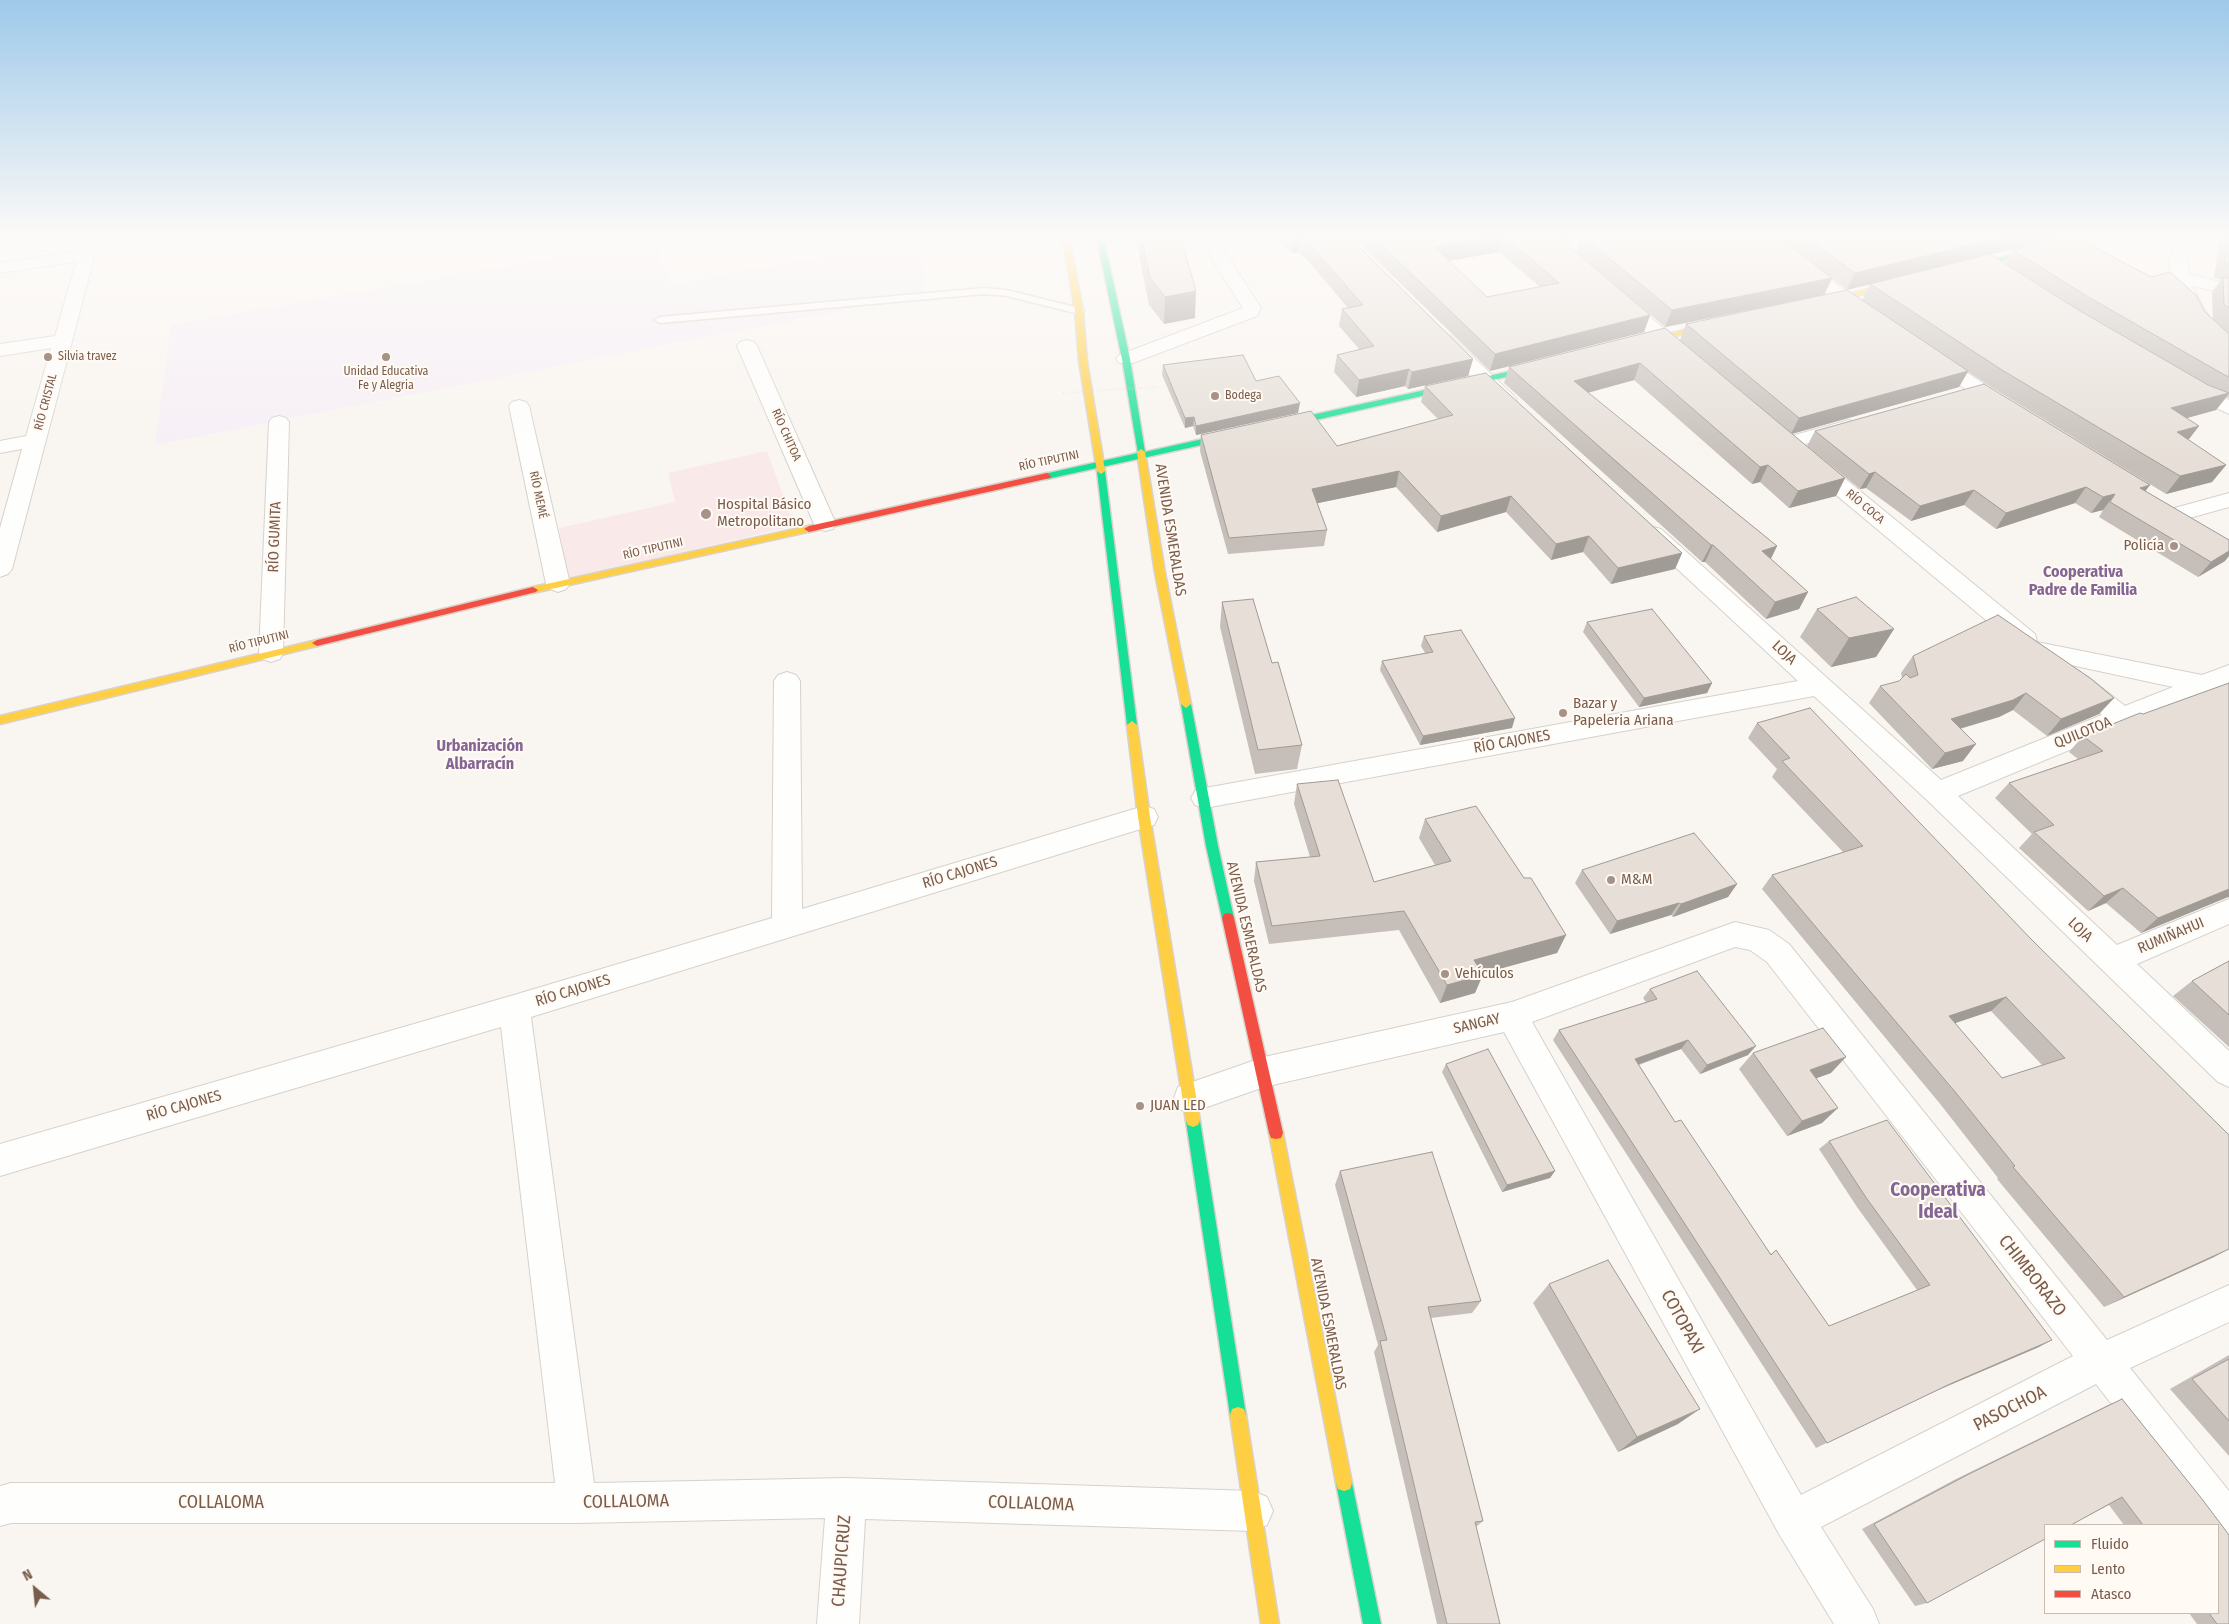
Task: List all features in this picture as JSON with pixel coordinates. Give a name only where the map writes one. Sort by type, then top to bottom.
[{"type":"main road","points":[[1079,311],[1083,362],[1100,464],[1144,817],[1190,1098],[1270,1624]]},
{"type":"main road","name":"AVENIDA ESMERALDAS","points":[[1115,311],[1143,454],[1160,573],[1205,798],[1212,846],[1264,1072],[1372,1624]]},
{"type":"main road","points":[[1625,346],[1734,320]]},
{"type":"main road","points":[[1267,428],[1551,364]]},
{"type":"main road","name":"RÍO TIPUTINI","points":[[0,720],[558,584],[1248,432]]},
{"type":"street","name":"RÍO CRISTAL","points":[[0,568],[71,311]]},
{"type":"street","points":[[1126,359],[1251,311]]},
{"type":"street","points":[[1632,311],[1699,368]]},
{"type":"street","points":[[1861,311],[1882,325]]},
{"type":"street","points":[[2196,311],[2202,322],[2229,348]]},
{"type":"street","points":[[1429,325],[1522,413]]},
{"type":"street","points":[[0,350],[63,340]]},
{"type":"street","name":"RÍO CHITOA","points":[[747,346],[825,524]]},
{"type":"street","points":[[1914,346],[1968,392],[2017,414]]},
{"type":"street","points":[[2170,376],[2203,396],[2229,408]]},
{"type":"street","name":"RÍO MEMÉ","points":[[519,406],[558,584]]},
{"type":"street","name":"RÍO GUMITA","points":[[272,653],[279,422]]},
{"type":"street","name":"RÍO COCA","points":[[1864,422],[1780,437],[2122,717]]},
{"type":"street","points":[[0,447],[36,440]]},
{"type":"street","points":[[2204,529],[2170,508],[2229,500]]},
{"type":"street","name":"LOJA","points":[[1637,520],[1937,793],[2229,1072]]},
{"type":"street","points":[[2038,650],[2203,684]]},
{"type":"street","name":"QUILOTOA","points":[[1937,793],[2229,674]]},
{"type":"street","points":[[786,927],[787,681]]},
{"type":"street","name":"RÍO CAJONES","points":[[1205,798],[1819,686]]},
{"type":"street","name":"RÍO CAJONES","points":[[0,1160],[514,1009],[1144,817]]},
{"type":"street","name":"RUMIÑAHUI","points":[[2112,961],[2229,911]]},
{"type":"street","name":"SANGAY","points":[[1190,1098],[1264,1072],[1512,1016],[1735,934],[1758,939]]},
{"type":"street","name":"CHIMBORAZO","points":[[1758,939],[1778,953],[2229,1523]]},
{"type":"street","points":[[514,1009],[577,1503]]},
{"type":"street","name":"COTOPAXI","points":[[1512,1016],[1793,1520],[1858,1624]]},
{"type":"street","name":"PASOCHOA","points":[[1793,1520],[2100,1362],[2229,1304]]},
{"type":"street","name":"COLLALOMA","points":[[0,1506],[11,1502],[577,1503],[846,1498],[1253,1511]]},
{"type":"street","name":"CHAUPICRUZ","points":[[838,1624],[846,1498]]},
{"type":"lane","points":[[660,320],[763,311]]},
{"type":"path","points":[[1063,393],[1157,387]]},
{"type":"shaded area","name":"Unidad Educativa Fe y Alegria","points":[[252,311],[840,311],[155,445],[171,325]]},
{"type":"shaded area","name":"Hospital Básico Metropolitano","points":[[767,451],[794,526],[568,579],[559,528],[675,502],[668,473]]},
{"type":"building","points":[[1344,311],[1424,311],[1473,359],[1412,372],[1409,369],[1359,380],[1337,355],[1374,346]]},
{"type":"building","points":[[1450,311],[1645,311],[1650,315],[1495,354]]},
{"type":"building","points":[[1749,311],[1878,311],[1968,371],[1799,418],[1686,324]]},
{"type":"building","points":[[1911,311],[2080,311],[2208,385],[2229,393],[2171,408],[2199,426],[2177,432],[2226,465],[2180,476],[2002,370]]},
{"type":"building","points":[[2112,311],[2204,311],[2229,334],[2229,377]]},
{"type":"building","points":[[1665,328],[1845,478],[1798,491],[1768,465],[1760,467],[1640,363],[1574,381],[1777,546],[1762,551],[1808,592],[1775,602],[1713,545],[1509,367]]},
{"type":"building","name":"Bodega","points":[[1243,355],[1256,381],[1279,376],[1300,403],[1196,426],[1194,417],[1185,418],[1163,365]]},
{"type":"building","points":[[1486,373],[1682,553],[1618,568],[1589,536],[1556,544],[1511,496],[1441,516],[1399,471],[1312,489],[1327,530],[1229,538],[1201,435],[1311,411],[1337,446],[1453,415],[1425,386]]},
{"type":"building","points":[[1984,384],[2150,485],[2140,488],[2229,540],[2229,551],[2211,562],[2110,502],[2115,494],[2103,497],[2086,487],[2006,513],[1974,490],[1920,506],[1875,472],[1869,474],[1815,431]]},
{"type":"building","points":[[1856,597],[1894,629],[1849,638],[1817,609]]},
{"type":"building","points":[[1253,599],[1272,663],[1278,662],[1302,745],[1258,750],[1222,602]]},
{"type":"building","points":[[1652,609],[1712,683],[1644,698],[1587,622]]},
{"type":"building","points":[[1998,615],[2090,678],[2114,698],[2061,719],[2026,693],[2013,700],[1951,719],[1976,744],[1945,753],[1880,686],[1899,681],[1906,674],[1910,678],[1918,675],[1913,656]]},
{"type":"building","points":[[1461,630],[1515,718],[1423,736],[1382,661],[1433,652],[1424,636]]},
{"type":"building","points":[[2229,683],[2229,889],[2158,918],[2123,888],[2104,896],[2034,832],[2054,825],[2009,783],[2103,751],[2083,736],[2140,713],[2143,714]]},
{"type":"building","points":[[1810,708],[2031,939],[2229,1135],[2229,1249],[2124,1297],[2013,1167],[2015,1166],[1956,1093],[1772,875],[1863,846],[1782,761],[1790,758],[1757,723]],"holes":[[[2006,997],[2065,1058],[2002,1078],[1949,1016]]]},
{"type":"building","points":[[1338,780],[1374,882],[1451,861],[1425,819],[1476,806],[1524,878],[1531,878],[1566,935],[1474,960],[1483,975],[1447,985],[1404,911],[1272,926],[1256,862],[1320,856],[1297,784]]},
{"type":"building","points":[[1694,833],[1737,884],[1681,904],[1617,921],[1582,870]]},
{"type":"building","points":[[2229,961],[2229,1015],[2192,981]]},
{"type":"building","points":[[1697,971],[1756,1046],[1707,1065],[1688,1040],[1635,1059],[1675,1122],[1681,1120],[1771,1255],[1776,1250],[1829,1326],[1930,1285],[1867,1199],[1829,1141],[1887,1120],[2052,1340],[1950,1384],[1827,1443],[1559,1030],[1657,999],[1650,989]]},
{"type":"building","points":[[1823,1028],[1846,1057],[1810,1070],[1838,1108],[1802,1121],[1753,1053]]},
{"type":"building","points":[[1488,1049],[1555,1171],[1507,1185],[1446,1064]]},
{"type":"building","points":[[1432,1152],[1481,1301],[1428,1307],[1483,1521],[1475,1522],[1500,1624],[1447,1624],[1380,1341],[1387,1340],[1340,1171]]},
{"type":"building","points":[[1608,1260],[1700,1409],[1637,1437],[1549,1284]]},
{"type":"building","points":[[2229,1359],[2229,1421],[2192,1379]]},
{"type":"building","points":[[2122,1399],[2229,1535],[2229,1624],[2217,1624],[2210,1614],[2219,1614],[2219,1524],[2142,1524],[2122,1497],[2073,1524],[2044,1524],[2044,1540],[1927,1603],[1874,1524],[1969,1474]]},
{"type":"traffic: fast","points":[[1116,311],[1126,359],[1141,452]]},
{"type":"traffic: fast","points":[[1280,425],[1543,366]]},
{"type":"traffic: fast","points":[[1047,476],[1238,434]]},
{"type":"traffic: fast","points":[[1101,471],[1132,725]]},
{"type":"traffic: fast","points":[[1186,704],[1212,846],[1228,918]]},
{"type":"traffic: fast","points":[[1193,1121],[1238,1415]]},
{"type":"traffic: fast","points":[[1344,1483],[1372,1624]]},
{"type":"traffic: slow","points":[[1079,311],[1083,361],[1101,471]]},
{"type":"traffic: slow","points":[[1636,343],[1720,323]]},
{"type":"traffic: slow","points":[[1141,452],[1160,573],[1186,704]]},
{"type":"traffic: slow","points":[[533,590],[809,529]]},
{"type":"traffic: slow","points":[[0,720],[317,643]]},
{"type":"traffic: slow","points":[[1132,725],[1144,817],[1193,1121]]},
{"type":"traffic: slow","points":[[1276,1133],[1344,1483]]},
{"type":"traffic: slow","points":[[1238,1415],[1270,1624]]},
{"type":"traffic: jam","points":[[809,529],[1047,476]]},
{"type":"traffic: jam","points":[[317,643],[533,590]]},
{"type":"traffic: jam","points":[[1228,918],[1276,1133]]},
{"type":"place","name":"Silvia travez","points":[[48,357]]},
{"type":"place","name":"Unidad Educativa Fe y Alegria","points":[[386,357]]},
{"type":"place","name":"Bodega","points":[[1215,396]]},
{"type":"place","name":"Hospital Básico Metropolitano","points":[[706,514]]},
{"type":"place","name":"Policía","points":[[2174,546]]},
{"type":"place","name":"Bazar y Papeleria Ariana","points":[[1563,713]]},
{"type":"place","name":"M&M","points":[[1611,880]]},
{"type":"place","name":"Vehículos","points":[[1445,974]]},
{"type":"place","name":"JUAN LED","points":[[1140,1106]]},
{"type":"district","name":"Cooperativa Padre de Familia","points":[[2083,582]]},
{"type":"district","name":"Urbanización Albarracín","points":[[480,756]]},
{"type":"district","name":"Cooperativa Ideal","points":[[1938,1202]]}]
